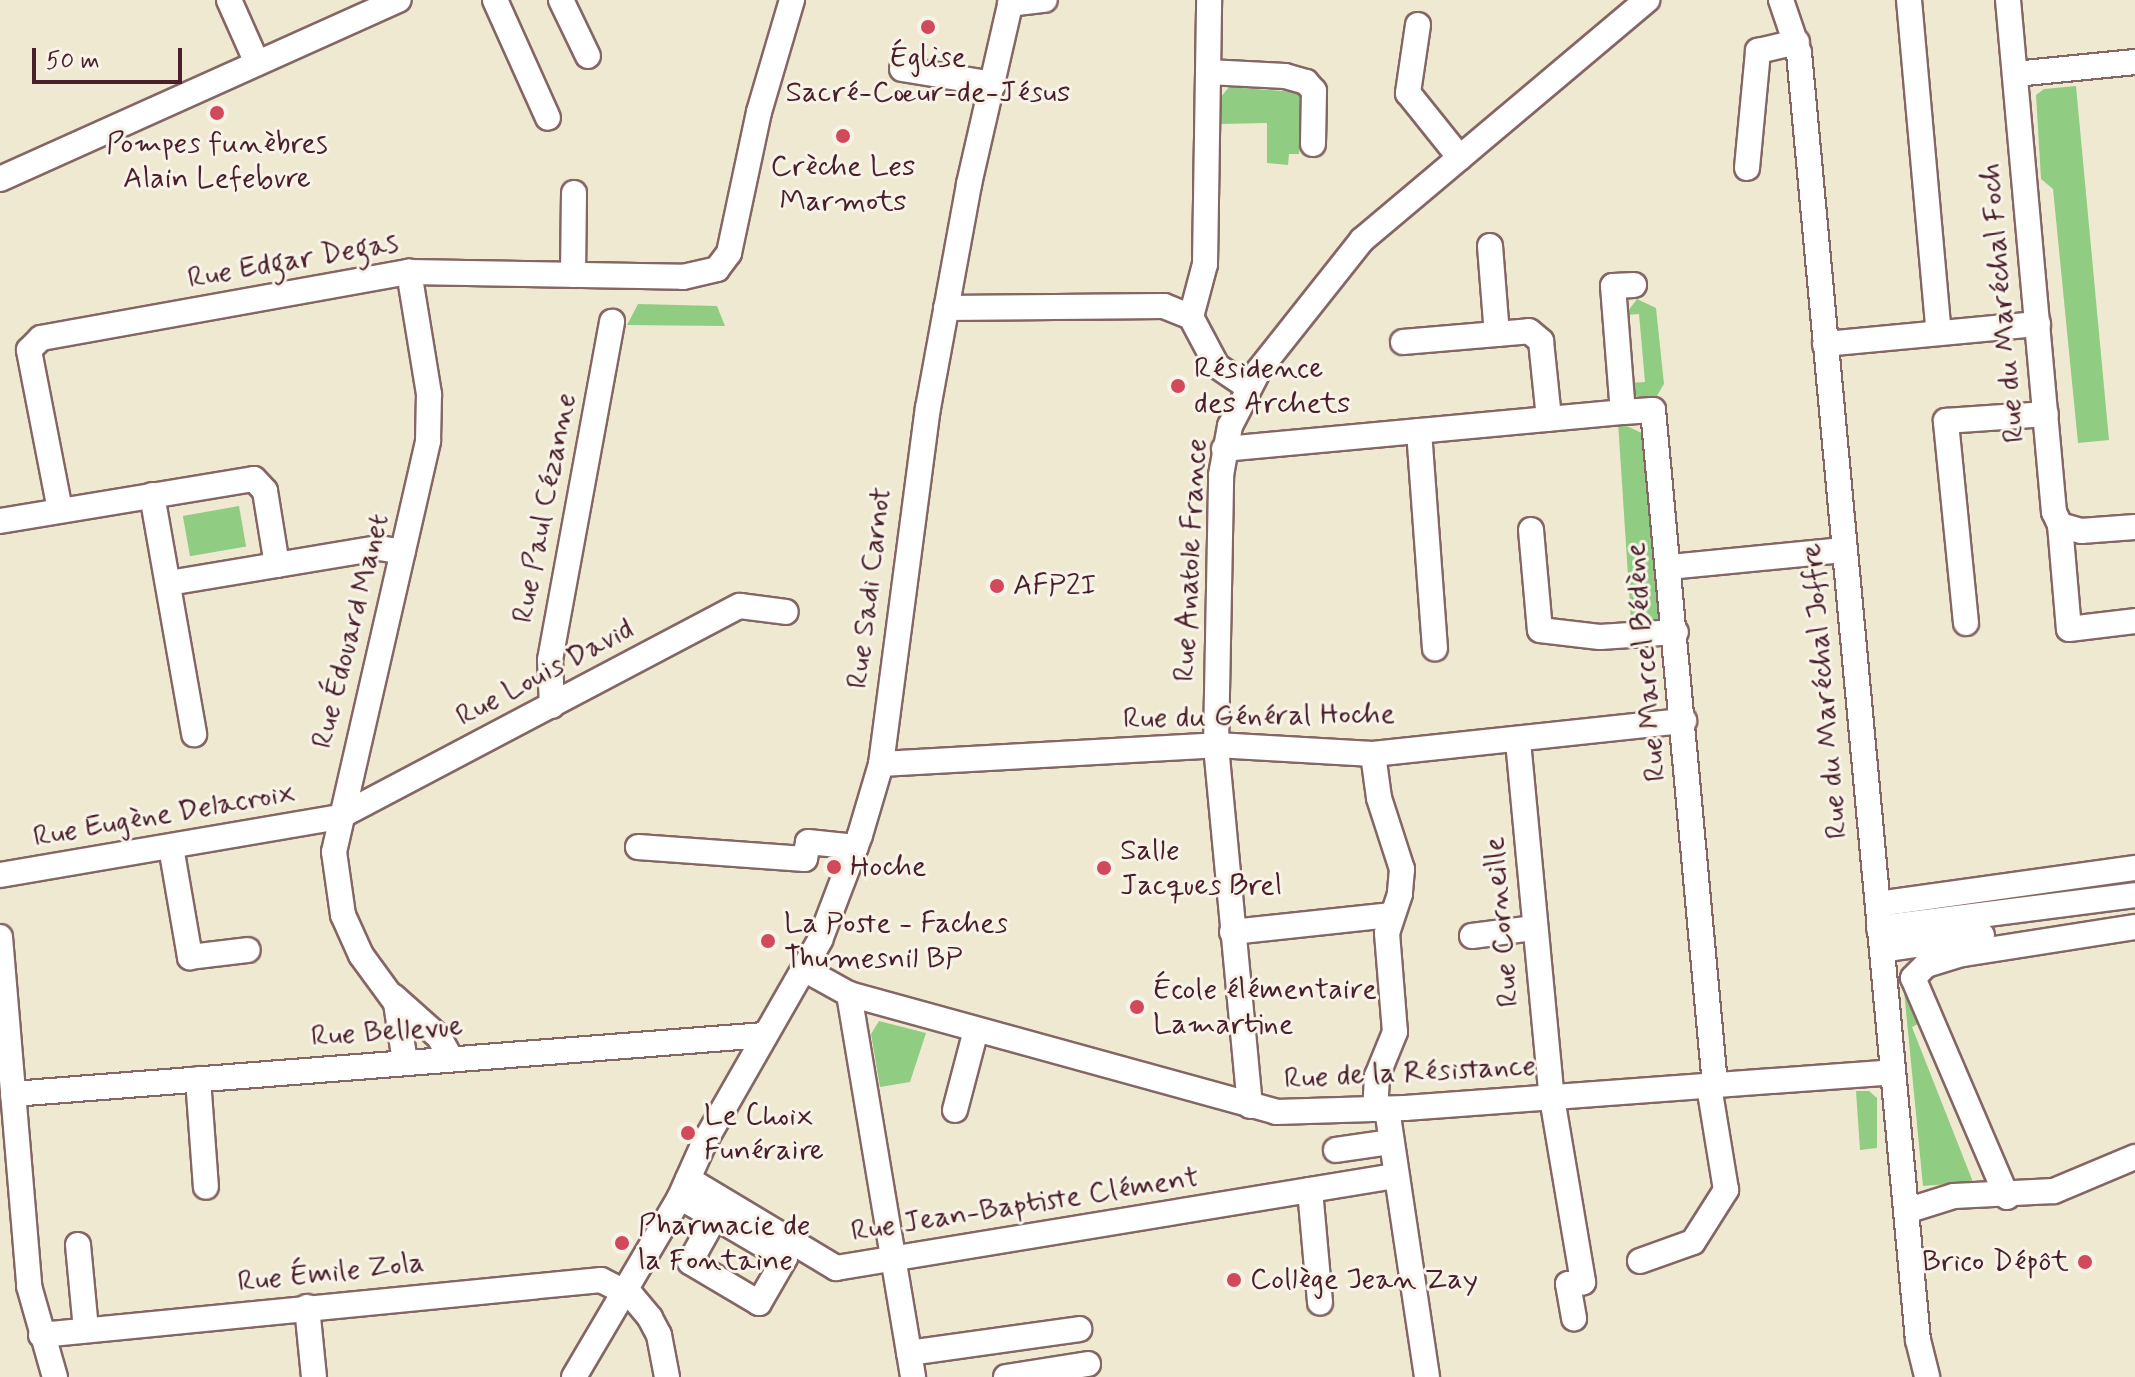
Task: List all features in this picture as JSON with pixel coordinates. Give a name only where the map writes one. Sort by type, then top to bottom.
[{"type":"street","points":[[229,0],[257,63]]},
{"type":"street","points":[[0,179],[399,0]]},
{"type":"street","points":[[495,0],[548,118]]},
{"type":"street","points":[[561,0],[588,56]]},
{"type":"street","name":"Rue Edgar Degas","points":[[60,510],[29,350],[41,338],[409,272],[695,276],[717,269],[729,253],[759,112],[792,0]]},
{"type":"street","name":"Rue Sadi Carnot","points":[[574,1377],[684,1189],[765,1035],[804,969],[831,917],[856,847],[881,764],[913,495],[972,166],[994,84],[1010,2],[1045,0]]},
{"type":"street","points":[[1191,317],[1205,264],[1209,0]]},
{"type":"street","name":"Rue Anatole France","points":[[1250,1106],[1216,745],[1224,449],[1248,387],[1362,240],[1647,0]]},
{"type":"street","name":"Rue du Maréchal Joffre","points":[[1781,0],[1797,42],[1919,1352],[1927,1377]]},
{"type":"street","points":[[1909,0],[1939,333]]},
{"type":"street","name":"Rue du Maréchal Foch","points":[[2008,0],[2054,512],[2060,525],[2069,629],[2135,621]]},
{"type":"street","points":[[1418,25],[1408,93],[1460,158]]},
{"type":"street","points":[[1747,168],[1758,51],[1797,42]]},
{"type":"street","points":[[2015,74],[2135,62]]},
{"type":"street","points":[[902,69],[994,84]]},
{"type":"street","points":[[1208,72],[1285,76],[1306,82],[1314,91],[1313,144]]},
{"type":"street","points":[[573,275],[574,193]]},
{"type":"street","points":[[1490,246],[1497,334]]},
{"type":"street","name":"Rue Édouard Manet","points":[[405,1062],[399,1012],[389,992],[361,955],[343,915],[334,872],[339,817],[426,455],[430,409],[409,272]]},
{"type":"street","points":[[1224,449],[1623,412],[1613,286],[1634,285]]},
{"type":"street","points":[[946,308],[1164,306],[1191,317],[1217,366],[1248,387]]},
{"type":"street","name":"Rue Paul Cézanne","points":[[552,706],[550,660],[612,322]]},
{"type":"street","points":[[1825,344],[2038,324]]},
{"type":"street","points":[[1403,342],[1529,331],[1541,341],[1549,419]]},
{"type":"street","name":"Rue Marcel Bédène","points":[[1623,412],[1653,410],[1684,721],[1712,1085],[1726,1190],[1693,1242],[1640,1261]]},
{"type":"street","points":[[1966,623],[1946,421],[2046,414]]},
{"type":"street","points":[[1419,431],[1435,648]]},
{"type":"street","points":[[0,521],[248,478],[259,481],[265,491],[277,565]]},
{"type":"street","points":[[152,495],[194,734]]},
{"type":"street","points":[[2060,525],[2075,531],[2135,527]]},
{"type":"street","points":[[1531,530],[1540,630],[1600,637],[1676,632]]},
{"type":"street","points":[[169,583],[379,548],[403,552]]},
{"type":"street","points":[[1670,567],[1844,550]]},
{"type":"street","name":"Rue Louis David","points":[[339,817],[740,606],[786,612]]},
{"type":"street","name":"Rue du Général Hoche","points":[[881,764],[1216,745],[1373,754],[1684,721]]},
{"type":"street","name":"Rue Corneille","points":[[1518,741],[1552,1098],[1583,1282],[1568,1284],[1574,1318]]},
{"type":"street","points":[[1373,754],[1379,798],[1400,855],[1402,883],[1387,933],[1395,1032],[1377,1076],[1381,1109],[1391,1142],[1427,1377]]},
{"type":"street","name":"Rue Eugène Delacroix","points":[[0,875],[339,817]]},
{"type":"street","points":[[638,847],[805,859],[808,842],[856,847]]},
{"type":"street","points":[[171,847],[190,957],[248,950]]},
{"type":"street","points":[[1878,904],[2135,868]]},
{"type":"street","points":[[1880,939],[2135,895]]},
{"type":"street","points":[[1880,939],[2135,913]]},
{"type":"street","points":[[1232,932],[1392,915]]},
{"type":"street","points":[[2007,1197],[1913,978],[1926,965],[1963,954],[2135,927]]},
{"type":"street","points":[[1472,936],[1534,928]]},
{"type":"street","points":[[0,937],[29,1286],[55,1377]]},
{"type":"street","name":"Rue de la Résistance","points":[[804,969],[849,994],[1276,1112],[1552,1098],[1893,1072]]},
{"type":"street","name":"Rue Édouard Manet","points":[[389,992],[439,1037],[451,1059]]},
{"type":"street","points":[[849,994],[911,1365],[1079,1329]]},
{"type":"street","points":[[955,1110],[976,1030]]},
{"type":"street","name":"Rue Bellevue","points":[[13,1094],[765,1035]]},
{"type":"street","points":[[198,1079],[206,1187]]},
{"type":"street","points":[[1336,1150],[1391,1142]]},
{"type":"street","points":[[1906,1211],[1954,1196],[2007,1197],[2054,1191],[2135,1157]]},
{"type":"street","name":"Rue Jean-Baptiste Clément","points":[[684,1189],[836,1268],[1395,1176]]},
{"type":"street","points":[[684,1189],[715,1217]]},
{"type":"street","points":[[1310,1190],[1320,1303]]},
{"type":"street","points":[[78,1245],[86,1329]]},
{"type":"street","name":"Rue Émile Zola","points":[[41,1335],[592,1279],[624,1290]]},
{"type":"street","points":[[624,1290],[656,1327],[667,1377]]},
{"type":"street","points":[[307,1307],[314,1377]]},
{"type":"street","points":[[1006,1377],[1088,1364]]},
{"type":"green space","points":[[2076,86],[2109,440],[2078,443],[2053,189],[2041,179],[2036,95],[2044,89]]},
{"type":"green space","points":[[1229,87],[1297,92],[1302,101],[1299,154],[1289,154],[1288,165],[1267,163],[1267,123],[1219,124],[1220,98]]},
{"type":"green space","points":[[1637,299],[1656,308],[1664,384],[1655,399],[1637,397],[1630,383],[1645,382],[1639,314],[1625,315]]},
{"type":"green space","points":[[638,304],[717,306],[725,326],[627,325]]},
{"type":"green space","points":[[1618,422],[1644,434],[1665,613],[1660,624],[1633,626],[1631,622]]},
{"type":"green space","points":[[239,506],[246,546],[190,556],[183,516]]},
{"type":"green space","points":[[1902,970],[1924,1021],[1912,1027],[1973,1182],[1923,1186]]},
{"type":"green space","points":[[879,1021],[926,1033],[910,1082],[880,1087],[871,1034]]},
{"type":"green space","points":[[1856,1091],[1869,1091],[1877,1098],[1877,1148],[1860,1150]]},
{"type":"place","name":"Église Sacré-Cœur-de-Jésus","points":[[928,27]]},
{"type":"place","name":"Pompes funèbres Alain Lefebvre","points":[[217,113]]},
{"type":"place","name":"Crèche Les Marmots","points":[[843,136]]},
{"type":"place","name":"Résidence des Archets","points":[[1178,386]]},
{"type":"place","name":"AFP2I","points":[[997,586]]},
{"type":"place","name":"Hoche","points":[[834,867]]},
{"type":"place","name":"Salle Jacques Brel","points":[[1104,868]]},
{"type":"place","name":"La Poste - Faches Thumesnil BP","points":[[768,941]]},
{"type":"place","name":"École élémentaire Lamartine","points":[[1137,1007]]},
{"type":"place","name":"Le Choix Funéraire","points":[[688,1133]]},
{"type":"place","name":"Pharmacie de la Fontaine","points":[[622,1243]]},
{"type":"place","name":"Brico Dépôt","points":[[2085,1262]]},
{"type":"place","name":"Collège Jean Zay","points":[[1234,1280]]}]
